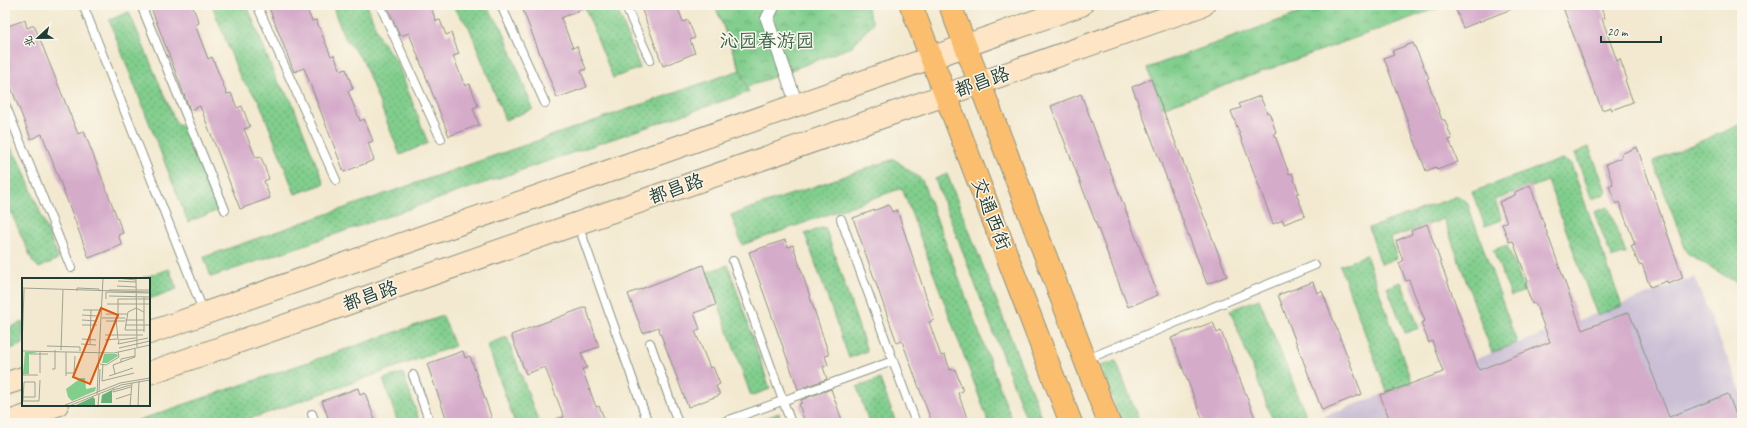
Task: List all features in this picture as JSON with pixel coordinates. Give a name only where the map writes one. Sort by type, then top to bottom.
[{"type":"main road","name":"交通西街","points":[[911,5],[1071,423]]},
{"type":"main road","name":"交通西街","points":[[950,5],[1109,423]]},
{"type":"main road","name":"都昌路","points":[[150,333],[1081,5]]},
{"type":"main road","name":"都昌路","points":[[150,373],[1203,5]]},
{"type":"main road","points":[[5,384],[22,378]]},
{"type":"main road","points":[[6,423],[49,410]]},
{"type":"street","points":[[774,5],[767,19],[797,105]]},
{"type":"lane","points":[[85,5],[204,314]]},
{"type":"lane","points":[[141,5],[225,210]]},
{"type":"lane","points":[[257,5],[336,180]]},
{"type":"lane","points":[[380,5],[441,139]]},
{"type":"lane","points":[[501,5],[545,103]]},
{"type":"lane","points":[[625,5],[650,60]]},
{"type":"lane","points":[[5,104],[71,268]]},
{"type":"lane","points":[[841,219],[916,423]]},
{"type":"lane","points":[[578,223],[648,423]]},
{"type":"lane","points":[[733,261],[791,423]]},
{"type":"lane","points":[[1085,360],[1315,265]]},
{"type":"lane","points":[[650,343],[678,423]]},
{"type":"lane","points":[[721,423],[893,361]]},
{"type":"lane","points":[[413,375],[430,423]]},
{"type":"lane","points":[[312,414],[316,423]]},
{"type":"shaded area","points":[[1694,277],[1742,394],[1742,423],[1306,423]]},
{"type":"green space","points":[[212,5],[247,5],[276,79],[292,102],[324,184],[295,194],[259,101],[240,77]]},
{"type":"green space","points":[[332,5],[367,5],[380,39],[397,62],[428,143],[400,155],[363,61],[344,37]]},
{"type":"green space","points":[[451,5],[485,5],[502,28],[533,109],[505,120],[469,27]]},
{"type":"green space","points":[[584,5],[616,5],[640,68],[613,78]]},
{"type":"green space","points":[[715,5],[775,76],[747,87],[749,92],[211,277],[204,257],[740,70]]},
{"type":"green space","name":"沁园春游园","points":[[715,5],[866,5],[873,23],[851,47],[747,87]]},
{"type":"green space","points":[[1322,5],[1446,5],[1162,108],[1147,68]]},
{"type":"green space","points":[[129,12],[176,123],[188,131],[219,210],[188,222],[109,20]]},
{"type":"green space","points":[[1742,124],[1742,286],[1687,253],[1653,161]]},
{"type":"green space","points":[[5,138],[21,164],[57,255],[58,259],[39,268],[33,262],[5,199]]},
{"type":"green space","points":[[1589,147],[1607,193],[1592,199],[1575,153]]},
{"type":"green space","points":[[894,159],[922,180],[1013,423],[989,423],[902,188],[742,245],[731,215]]},
{"type":"green space","points":[[1562,159],[1571,164],[1622,306],[1597,315],[1548,181],[1495,200],[1502,220],[1485,226],[1472,192]]},
{"type":"green space","points":[[947,174],[1044,423],[1028,423],[935,179]]},
{"type":"green space","points":[[1458,196],[1467,202],[1517,343],[1492,353],[1444,219],[1391,238],[1397,258],[1381,264],[1369,228]]},
{"type":"green space","points":[[1608,207],[1626,253],[1612,258],[1594,212]]},
{"type":"green space","points":[[825,227],[867,351],[849,358],[805,234]]},
{"type":"green space","points":[[1507,245],[1525,291],[1511,296],[1493,250]]},
{"type":"green space","points":[[1366,255],[1412,383],[1387,392],[1340,266]]},
{"type":"green space","points":[[728,265],[770,389],[751,396],[707,272]]},
{"type":"green space","points":[[169,269],[177,289],[150,299],[150,278],[143,278]]},
{"type":"green space","points":[[1401,282],[1419,328],[1405,333],[1387,287]]},
{"type":"green space","points":[[1259,299],[1309,422],[1274,423],[1230,310]]},
{"type":"green space","points":[[443,316],[455,346],[239,423],[130,423]]},
{"type":"green space","points":[[22,322],[22,344],[5,351],[5,329]]},
{"type":"green space","points":[[507,337],[539,423],[515,423],[487,344]]},
{"type":"green space","points":[[1116,361],[1140,423],[1122,423],[1100,366]]},
{"type":"green space","points":[[403,373],[420,423],[398,423],[383,379]]},
{"type":"green space","points":[[880,379],[896,423],[869,423],[857,387]]},
{"type":"green space","points":[[779,413],[782,423],[755,423],[755,422]]},
{"type":"building","points":[[150,5],[192,5],[199,23],[195,25],[208,59],[212,57],[227,94],[231,93],[237,108],[242,106],[250,127],[244,129],[256,158],[261,157],[269,179],[264,181],[270,198],[240,209],[200,106],[190,110]]},
{"type":"building","points":[[268,5],[305,5],[312,21],[316,20],[331,56],[334,55],[341,71],[346,69],[353,89],[348,91],[360,121],[364,119],[373,141],[368,143],[374,160],[344,172],[304,68],[294,72]]},
{"type":"building","points":[[387,5],[430,5],[436,21],[440,20],[446,35],[451,33],[459,54],[453,56],[465,86],[470,84],[478,106],[473,108],[479,125],[449,136],[409,33],[400,36]]},
{"type":"building","points":[[521,5],[592,5],[561,18],[573,48],[577,46],[586,69],[581,71],[587,87],[557,98]]},
{"type":"building","points":[[640,5],[677,5],[683,22],[688,20],[695,38],[690,40],[695,53],[663,66]]},
{"type":"building","points":[[1454,5],[1519,5],[1519,6],[1463,28]]},
{"type":"building","points":[[1562,5],[1600,5],[1605,18],[1602,19],[1617,61],[1620,59],[1627,79],[1625,80],[1633,102],[1612,110],[1611,107],[1602,110]]},
{"type":"building","points":[[25,20],[27,28],[34,25],[78,134],[84,131],[123,233],[118,235],[122,245],[89,258],[42,134],[31,139],[5,72],[5,27]]},
{"type":"building","points":[[1413,43],[1429,78],[1427,79],[1442,120],[1445,120],[1452,139],[1449,140],[1458,162],[1437,170],[1436,167],[1426,171],[1384,58],[1394,54],[1392,51]]},
{"type":"building","points":[[1151,79],[1227,276],[1207,284],[1132,87]]},
{"type":"building","points":[[1081,94],[1158,295],[1128,307],[1051,106]]},
{"type":"building","points":[[1260,96],[1267,113],[1269,112],[1276,132],[1274,133],[1289,174],[1292,173],[1299,193],[1296,193],[1305,216],[1284,224],[1283,220],[1273,224],[1231,111],[1241,108],[1239,104]]},
{"type":"building","points":[[1637,147],[1683,278],[1668,284],[1667,281],[1650,287],[1642,264],[1639,265],[1631,246],[1635,244],[1619,202],[1616,204],[1609,186],[1613,184],[1606,164],[1622,157],[1621,154]]},
{"type":"building","points":[[1530,185],[1582,330],[1629,312],[1669,417],[1728,394],[1739,423],[1391,423],[1380,395],[1443,372],[1432,341],[1429,343],[1421,323],[1425,321],[1409,280],[1406,281],[1399,263],[1403,261],[1396,241],[1412,234],[1411,231],[1427,224],[1479,370],[1550,342],[1535,303],[1532,304],[1525,284],[1528,282],[1513,241],[1509,242],[1502,224],[1507,222],[1499,202],[1515,195],[1515,192]]},
{"type":"building","points":[[889,205],[892,212],[897,210],[934,320],[929,322],[941,356],[945,355],[950,370],[955,369],[963,391],[958,393],[969,423],[932,423],[902,341],[897,343],[853,218]]},
{"type":"building","points":[[785,240],[788,247],[793,245],[829,355],[825,356],[828,365],[823,367],[827,379],[798,389],[749,252]]},
{"type":"building","points":[[703,265],[716,305],[694,313],[700,329],[695,331],[710,368],[713,367],[720,384],[716,386],[720,395],[688,407],[658,327],[643,333],[628,294]]},
{"type":"building","points":[[1313,282],[1317,293],[1322,291],[1362,394],[1322,410],[1278,295]]},
{"type":"building","points":[[586,307],[599,347],[581,353],[587,368],[582,369],[596,407],[599,406],[606,423],[556,423],[556,419],[564,417],[545,367],[526,374],[511,335]]},
{"type":"building","points":[[1213,322],[1217,333],[1221,331],[1257,423],[1204,423],[1171,338]]},
{"type":"building","points":[[463,351],[465,358],[470,356],[492,419],[481,423],[448,423],[427,364]]},
{"type":"building","points":[[358,388],[360,395],[365,393],[375,420],[366,423],[330,423],[322,401]]},
{"type":"building","points":[[831,389],[843,423],[805,423],[799,404],[802,403],[801,400]]}]
